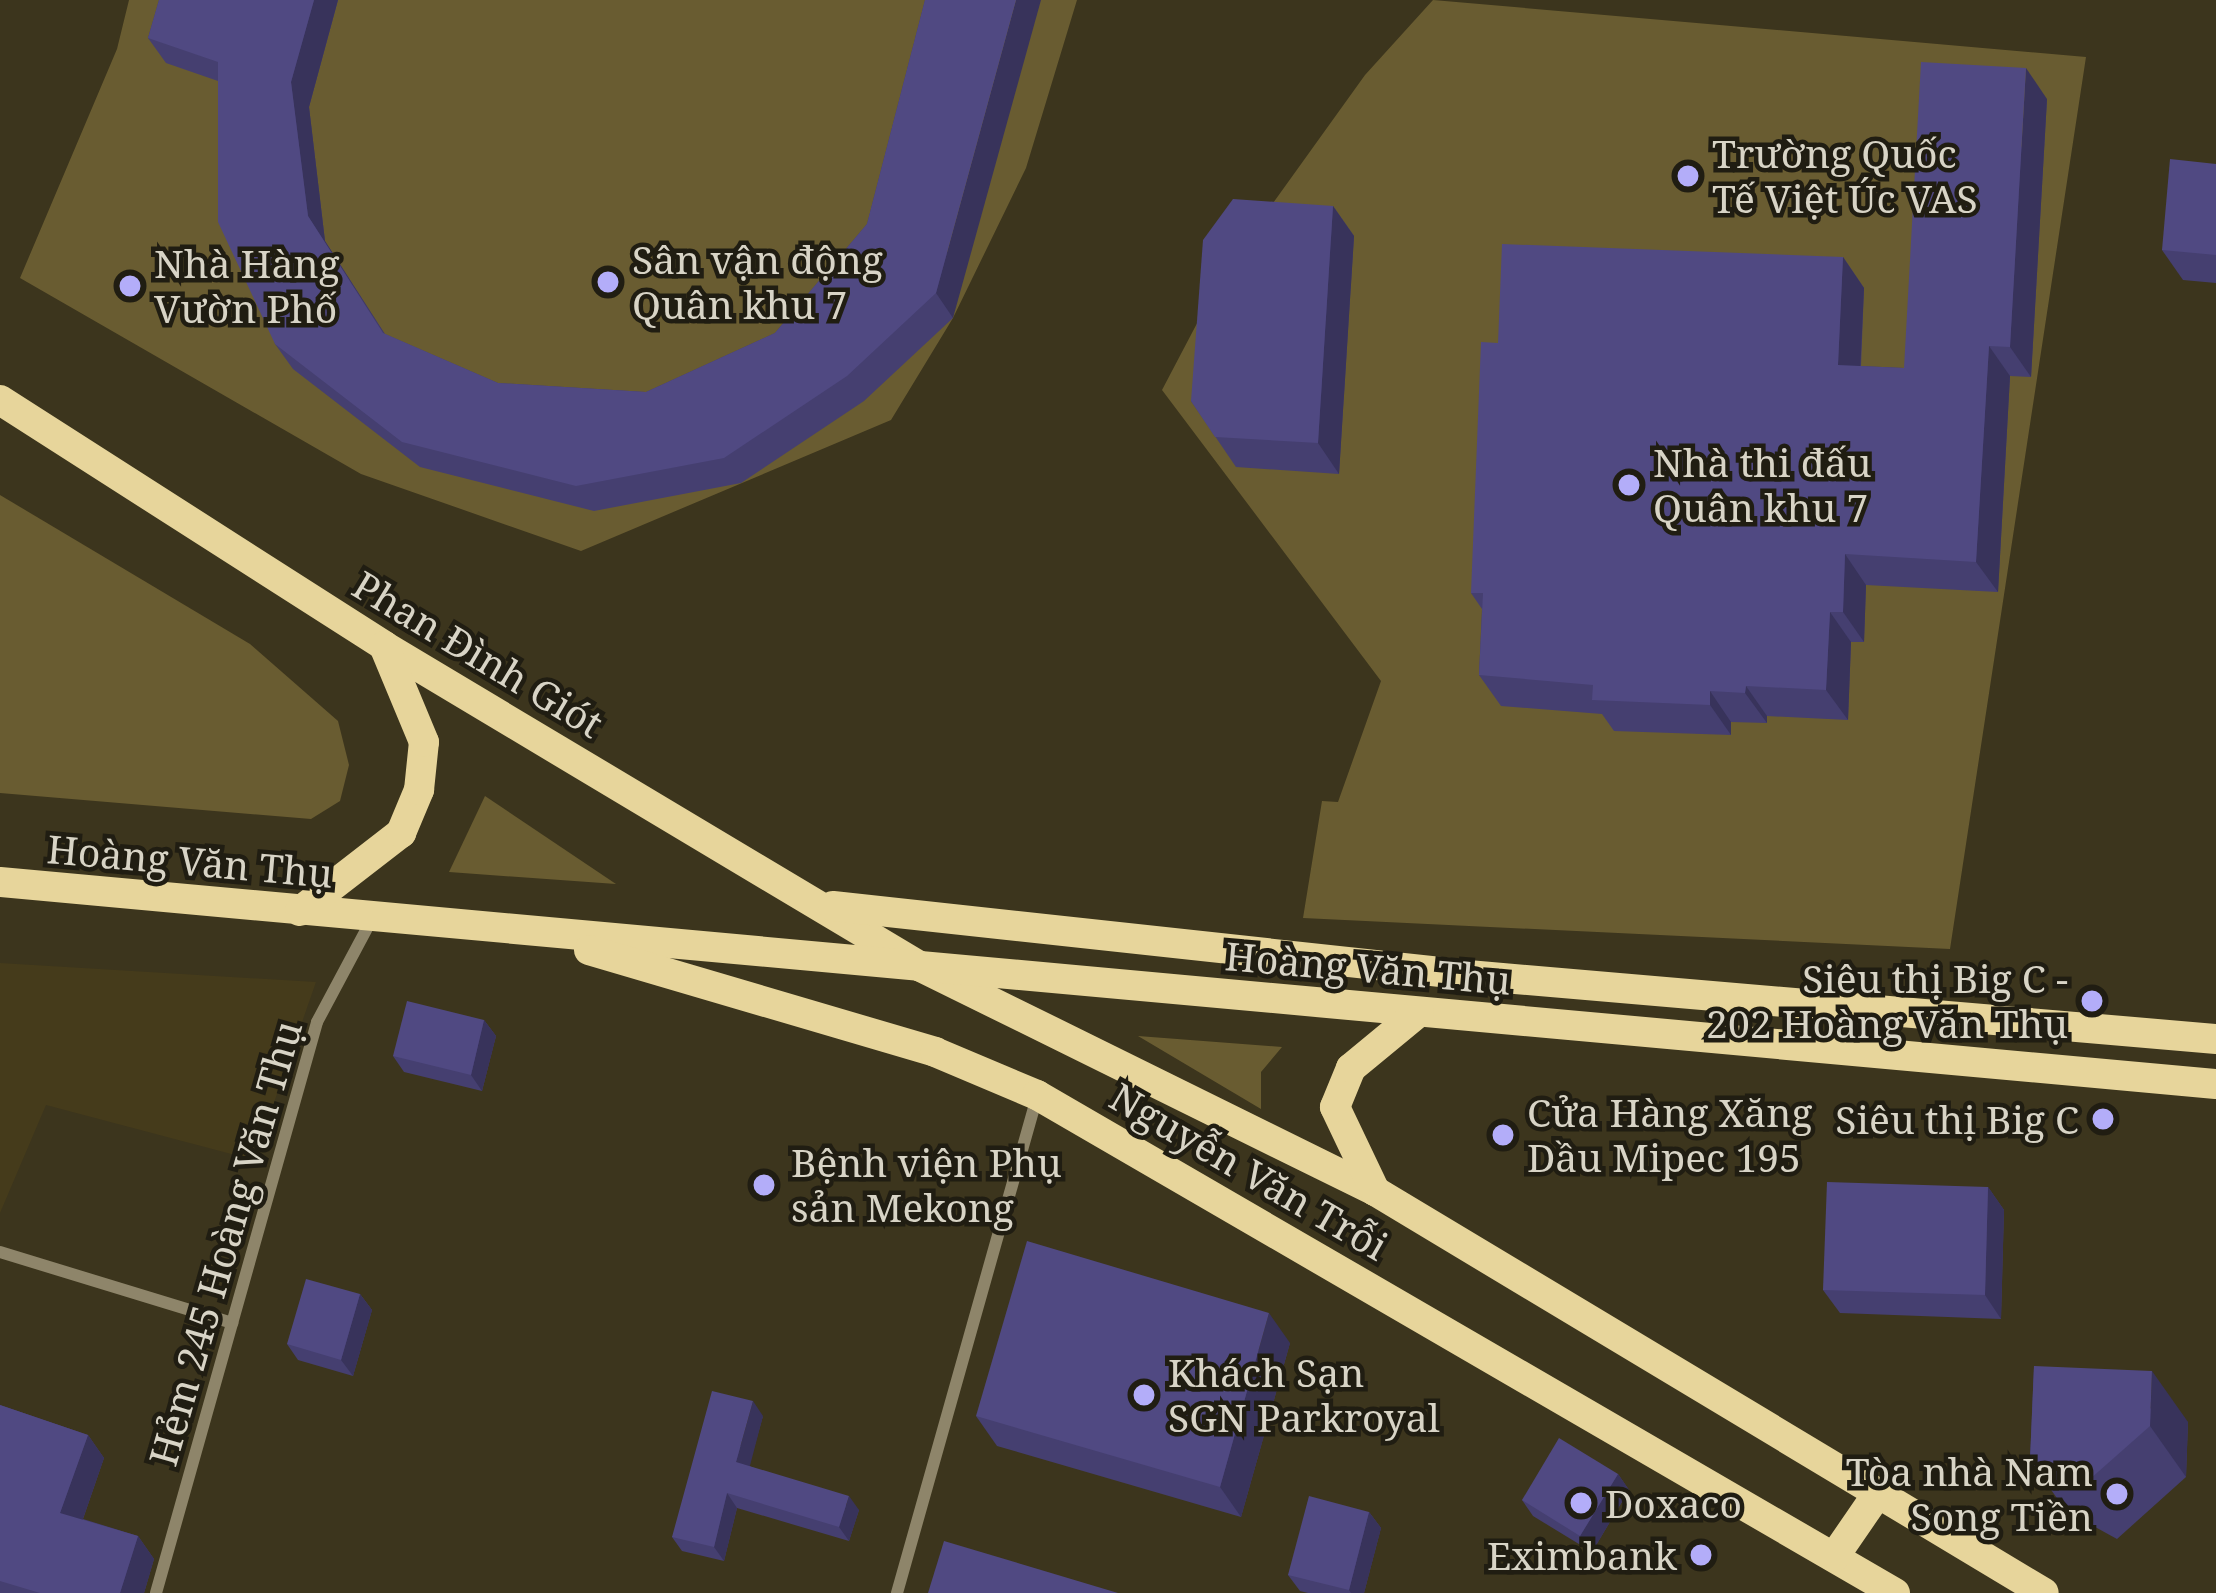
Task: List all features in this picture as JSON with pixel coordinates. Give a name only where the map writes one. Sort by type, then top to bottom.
[{"type":"main road","name":"Phan Đình Giót","points":[[0,400],[384,646],[922,967]]},
{"type":"main road","points":[[300,910],[401,832],[419,790],[424,742],[384,646]]},
{"type":"main road","name":"Hoàng Văn Thụ","points":[[0,882],[2216,1084]]},
{"type":"main road","name":"Hoàng Văn Thụ","points":[[821,904],[1468,975],[2216,1039]]},
{"type":"main road","name":"Nguyễn Văn Trỗi","points":[[514,930],[843,1023],[1037,1096],[1895,1593]]},
{"type":"main road","name":"Nguyễn Văn Trỗi","points":[[922,967],[1375,1191],[2044,1593]]},
{"type":"main road","points":[[1375,1191],[1335,1107],[1351,1068],[1419,1012]]},
{"type":"main road","points":[[1834,1557],[1878,1492]]},
{"type":"street","name":"Hẻm 245 Hoàng Văn Thụ","points":[[156,1593],[317,1022],[373,917]]},
{"type":"street","points":[[897,1593],[1037,1096]]},
{"type":"street","points":[[0,1252],[232,1323]]},
{"type":"shaded area","name":"Sân vận động Quân khu 7","points":[[129,0],[1077,0],[1026,168],[953,318],[891,420],[581,551],[361,474],[20,278],[117,49]]},
{"type":"shaded area","name":"Nhà thi đấu Quân khu 7","points":[[1433,0],[2086,57],[1950,949],[1303,918],[1322,801],[1338,802],[1381,681],[1162,390],[1225,270],[1365,75]]},
{"type":"shaded area","points":[[0,495],[250,644],[338,721],[349,765],[340,801],[311,819],[0,793]]},
{"type":"shaded area","points":[[485,796],[616,884],[449,872]]},
{"type":"shaded area","points":[[0,963],[316,982],[254,1160],[46,1105],[0,1213]]},
{"type":"shaded area","points":[[1138,1036],[1282,1047],[1261,1072],[1261,1109]]},
{"type":"building","points":[[159,0],[314,0],[291,82],[308,216],[383,333],[498,383],[646,392],[775,333],[867,224],[925,0],[1016,0],[936,293],[847,376],[724,458],[576,486],[402,442],[275,344],[218,222],[218,62],[148,38]]},
{"type":"building","points":[[1921,62],[2026,68],[2010,347],[1989,346],[1976,562],[1845,554],[1843,612],[1830,612],[1826,690],[1746,686],[1745,693],[1710,691],[1710,705],[1592,700],[1593,685],[1479,675],[1483,593],[1471,593],[1481,342],[1498,343],[1502,244],[1843,257],[1838,365],[1904,368]]},
{"type":"building","points":[[2170,159],[2216,164],[2216,255],[2162,250]]},
{"type":"building","points":[[1233,199],[1333,206],[1318,443],[1215,437],[1191,401],[1203,240]]},
{"type":"building","points":[[407,1001],[484,1020],[471,1075],[393,1056]]},
{"type":"building","points":[[1827,1182],[1988,1187],[1985,1295],[1823,1290]]},
{"type":"building","name":"Khách Sạn SGN Parkroyal","points":[[1027,1241],[1269,1313],[1220,1487],[976,1416]]},
{"type":"building","points":[[306,1279],[360,1294],[341,1360],[287,1344]]},
{"type":"building","points":[[2034,1366],[2152,1371],[2150,1426],[2081,1487],[2030,1460]]},
{"type":"building","points":[[712,1391],[753,1401],[736,1462],[849,1496],[839,1527],[727,1493],[714,1547],[672,1537]]},
{"type":"building","points":[[0,1405],[88,1435],[60,1513],[138,1536],[120,1593],[40,1593],[0,1581]]},
{"type":"building","name":"Doxaco","points":[[1559,1438],[1618,1474],[1580,1536],[1522,1500]]},
{"type":"building","points":[[1309,1496],[1369,1512],[1349,1590],[1288,1575]]},
{"type":"building","points":[[944,1541],[1118,1593],[928,1593]]},
{"type":"place","name":"Trường Quốc Tế Việt Úc VAS","points":[[1688,176]]},
{"type":"place","name":"Sân vận động Quân khu 7","points":[[608,282]]},
{"type":"place","name":"Nhà Hàng Vườn Phố","points":[[130,286]]},
{"type":"place","name":"Nhà thi đấu Quân khu 7","points":[[1629,485]]},
{"type":"place","name":"Siêu thị Big C - 202 Hoàng Văn Thụ","points":[[2092,1001]]},
{"type":"place","name":"Siêu thị Big C","points":[[2103,1119]]},
{"type":"place","name":"Cửa Hàng Xăng Dầu Mipec 195","points":[[1503,1135]]},
{"type":"place","name":"Bệnh viện Phụ sản Mekong","points":[[764,1185]]},
{"type":"place","name":"Khách Sạn SGN Parkroyal","points":[[1144,1395]]},
{"type":"place","name":"Tòa nhà Nam Song Tiền","points":[[2117,1494]]},
{"type":"place","name":"Doxaco","points":[[1581,1503]]},
{"type":"place","name":"Eximbank","points":[[1701,1555]]}]
